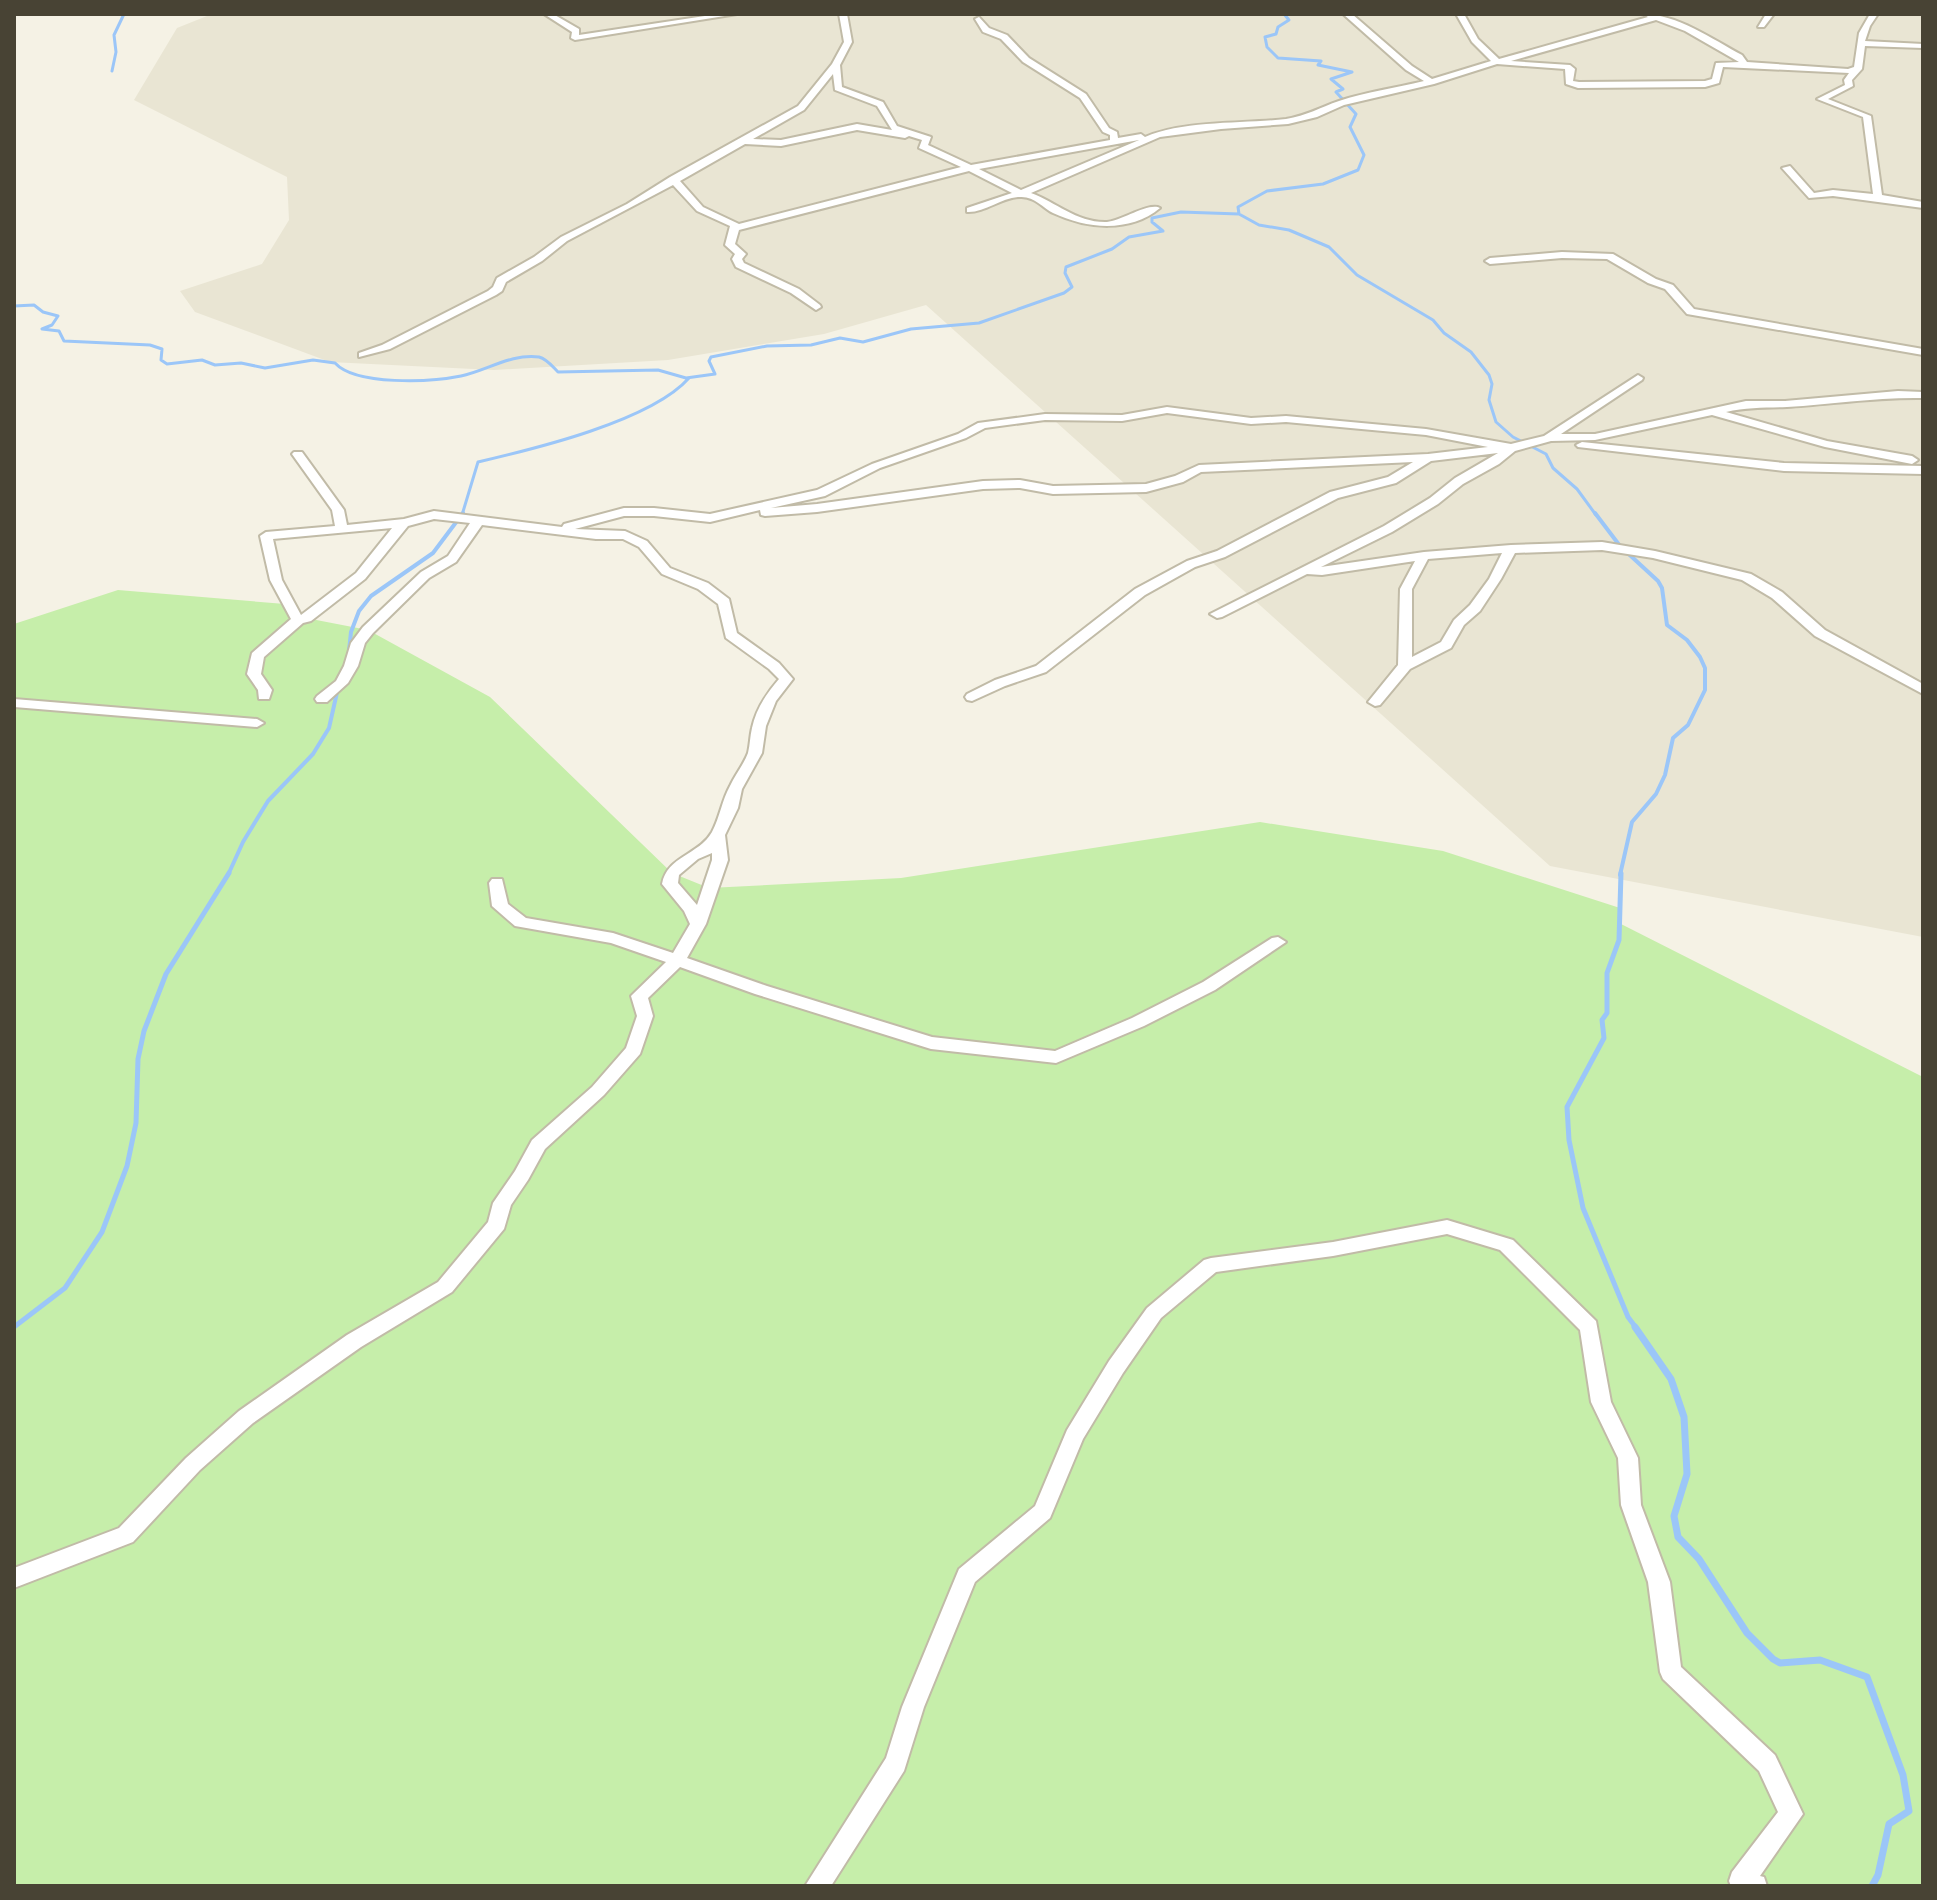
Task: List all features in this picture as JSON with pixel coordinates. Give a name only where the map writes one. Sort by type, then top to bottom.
[{"type":"street","points":[[548,14],[576,31],[575,38],[733,14]]},
{"type":"street","points":[[363,355],[386,347],[492,293],[498,289],[501,280],[538,259],[564,239],[630,206],[801,108],[836,65],[848,42],[843,14]]},
{"type":"street","points":[[1347,14],[1409,68],[1431,82]]},
{"type":"street","points":[[1460,14],[1475,40],[1497,62],[1567,67],[1571,69],[1569,82],[1578,85],[1705,84],[1716,81],[1719,65],[1855,71]]},
{"type":"street","points":[[1647,14],[1688,29],[1739,57],[1745,64]]},
{"type":"street","points":[[673,179],[700,209],[736,228],[790,217],[970,168],[1114,141],[1221,126],[1288,121],[1314,115],[1341,103],[1431,82],[1672,14]]},
{"type":"street","points":[[1761,25],[1770,14]]},
{"type":"street","points":[[1874,14],[1867,21],[1855,71],[1848,80],[1849,86],[1821,99],[1867,116],[1866,130],[1872,146],[1869,157],[1878,197]]},
{"type":"street","points":[[979,19],[986,30],[1004,37],[1026,60],[1083,96],[1106,130],[1114,134],[1114,141]]},
{"type":"street","points":[[1861,43],[1923,46]]},
{"type":"street","points":[[836,65],[838,88],[880,104],[894,128],[928,139]]},
{"type":"street","points":[[741,141],[781,143],[857,127],[928,139]]},
{"type":"street","points":[[970,210],[1089,167],[1158,135]]},
{"type":"street","points":[[928,139],[922,146],[1078,220],[1109,225],[1117,219],[1141,217],[1155,208]]},
{"type":"street","points":[[1787,168],[1823,208]]},
{"type":"street","points":[[1812,196],[1833,193],[1923,205]]},
{"type":"street","points":[[736,228],[730,245],[741,254],[737,259],[740,265],[795,291],[816,307]]},
{"type":"street","points":[[1490,261],[1604,255],[1669,287],[1691,312],[1923,352]]},
{"type":"street","points":[[1548,438],[1638,378]]},
{"type":"street","points":[[739,511],[769,513],[817,508],[983,485],[1020,484],[1053,490],[1146,488],[1179,479],[1199,469],[1428,458],[1511,448],[1548,438],[1595,437],[1746,404],[1923,395]]},
{"type":"street","points":[[560,528],[624,512],[710,518],[821,493],[876,466],[962,436],[982,425],[1045,417],[1122,418],[1167,410],[1251,421],[1286,419],[1426,432],[1511,448]]},
{"type":"street","points":[[1712,411],[1825,444],[1923,462]]},
{"type":"street","points":[[1548,438],[1579,445],[1784,467],[1923,470]]},
{"type":"street","points":[[1217,614],[1278,587],[1303,570],[1388,529],[1434,501],[1459,481],[1495,462],[1511,448]]},
{"type":"street","points":[[298,454],[338,510],[342,530]]},
{"type":"street","points":[[972,697],[1000,683],[1041,669],[1140,592],[1191,564],[1221,554],[1272,524],[1334,495],[1392,480],[1428,458]]},
{"type":"street","points":[[298,620],[285,604],[277,584],[266,536],[405,523],[434,515],[560,528],[596,535],[625,535],[643,544],[666,571],[703,586],[724,602],[731,635],[774,666],[786,679],[769,700],[759,726],[755,753],[735,789],[731,808],[718,835],[708,849],[693,856],[672,873],[670,884],[691,909],[698,924]]},
{"type":"street","points":[[322,699],[341,683],[358,643],[368,630],[425,575],[452,559],[478,521]]},
{"type":"street","points":[[264,696],[265,690],[254,674],[257,656],[298,620],[306,618],[365,571],[383,549],[388,537],[405,523]]},
{"type":"street","points":[[1303,570],[1322,571],[1424,556],[1511,549],[1602,546],[1655,555],[1746,577],[1777,595],[1820,633],[1923,690]]},
{"type":"street","points":[[1375,702],[1405,666],[1446,645],[1459,623],[1475,608],[1495,579],[1511,549]]},
{"type":"street","points":[[1405,666],[1406,589],[1424,556]]},
{"type":"street","points":[[14,703],[257,723]]},
{"type":"street","points":[[14,1578],[126,1535],[193,1464],[246,1417],[354,1341],[445,1287],[497,1224],[502,1203],[538,1145],[598,1091],[634,1050],[645,1016],[639,996],[691,942],[720,860],[718,835]]},
{"type":"street","points":[[497,883],[500,906],[521,922],[613,938],[761,990],[931,1043],[1056,1057],[1138,1022],[1209,986],[1278,942]]},
{"type":"street","points":[[817,1886],[896,1763],[913,1707],[967,1576],[1043,1512],[1074,1436],[1154,1313],[1211,1265],[1333,1249],[1447,1227],[1506,1245],[1589,1327],[1601,1402],[1628,1458],[1631,1505],[1659,1582],[1671,1672],[1767,1763],[1791,1814],[1741,1881],[1755,1886]]},
{"type":"shaded area","points":[[212,14],[1923,14],[1923,937],[1550,866],[926,305],[824,334],[668,360],[494,370],[330,362],[195,312],[180,291],[262,264],[289,220],[287,177],[134,100],[177,28]]},
{"type":"green space","points":[[118,590],[285,604],[306,618],[368,630],[490,697],[672,873],[709,888],[901,878],[1260,822],[1443,851],[1620,908],[1621,924],[1923,1077],[1923,1886],[14,1886],[14,624]]},
{"type":"waterway","points":[[112,71],[116,52],[114,35],[124,14]]},
{"type":"waterway","points":[[1239,214],[1238,207],[1267,191],[1323,184],[1358,170],[1364,155],[1350,127],[1356,114],[1336,92],[1343,89],[1331,79],[1352,72],[1318,65],[1321,61],[1278,58],[1267,47],[1265,37],[1276,34],[1278,27],[1289,20],[1284,14]]},
{"type":"waterway","points":[[14,306],[34,305],[43,312],[58,316],[52,325],[42,329],[59,331],[64,341],[150,345],[162,349],[161,360],[167,364],[202,360],[215,365],[241,363],[265,368],[313,360],[335,363],[359,376],[413,381],[461,376],[529,356],[544,359],[558,372],[658,370],[686,378],[715,374],[709,361],[711,357],[767,346],[811,345],[840,338],[863,342],[911,329],[979,323],[1064,293],[1072,287],[1065,273],[1066,267],[1112,249],[1129,237],[1163,231],[1152,222],[1152,218],[1181,212],[1239,214]]},
{"type":"waterway","points":[[1239,214],[1259,225],[1289,230],[1329,247],[1357,275],[1433,320],[1444,333],[1471,352],[1489,375],[1492,384],[1489,400],[1496,422],[1513,437],[1546,454],[1553,468],[1577,489],[1596,515]]},
{"type":"waterway","points":[[462,514],[478,462],[559,441],[620,420],[648,407],[689,378]]},
{"type":"waterway","points":[[1595,513],[1620,546],[1658,581],[1662,588],[1667,625],[1687,640],[1705,668],[1705,690],[1688,725],[1673,738],[1665,775],[1656,794],[1632,822],[1620,875]]},
{"type":"waterway","points":[[348,660],[351,632],[359,611],[371,596],[433,553],[462,514]]},
{"type":"waterway","points":[[229,874],[243,842],[268,801],[313,754],[329,728],[338,688]]},
{"type":"waterway","points":[[1621,873],[1619,940],[1607,973],[1607,1013],[1602,1020],[1604,1038],[1567,1107],[1569,1140],[1583,1208],[1628,1317],[1637,1329]]},
{"type":"waterway","points":[[14,1327],[65,1288],[102,1232],[127,1166],[136,1123],[138,1059],[144,1031],[166,974],[229,874]]},
{"type":"waterway","points":[[1635,1327],[1671,1379],[1684,1417],[1687,1474],[1674,1516],[1678,1537],[1699,1559],[1747,1633],[1773,1659],[1780,1663],[1820,1660],[1867,1677],[1903,1775],[1909,1811],[1889,1824],[1878,1875],[1872,1886]]}]
